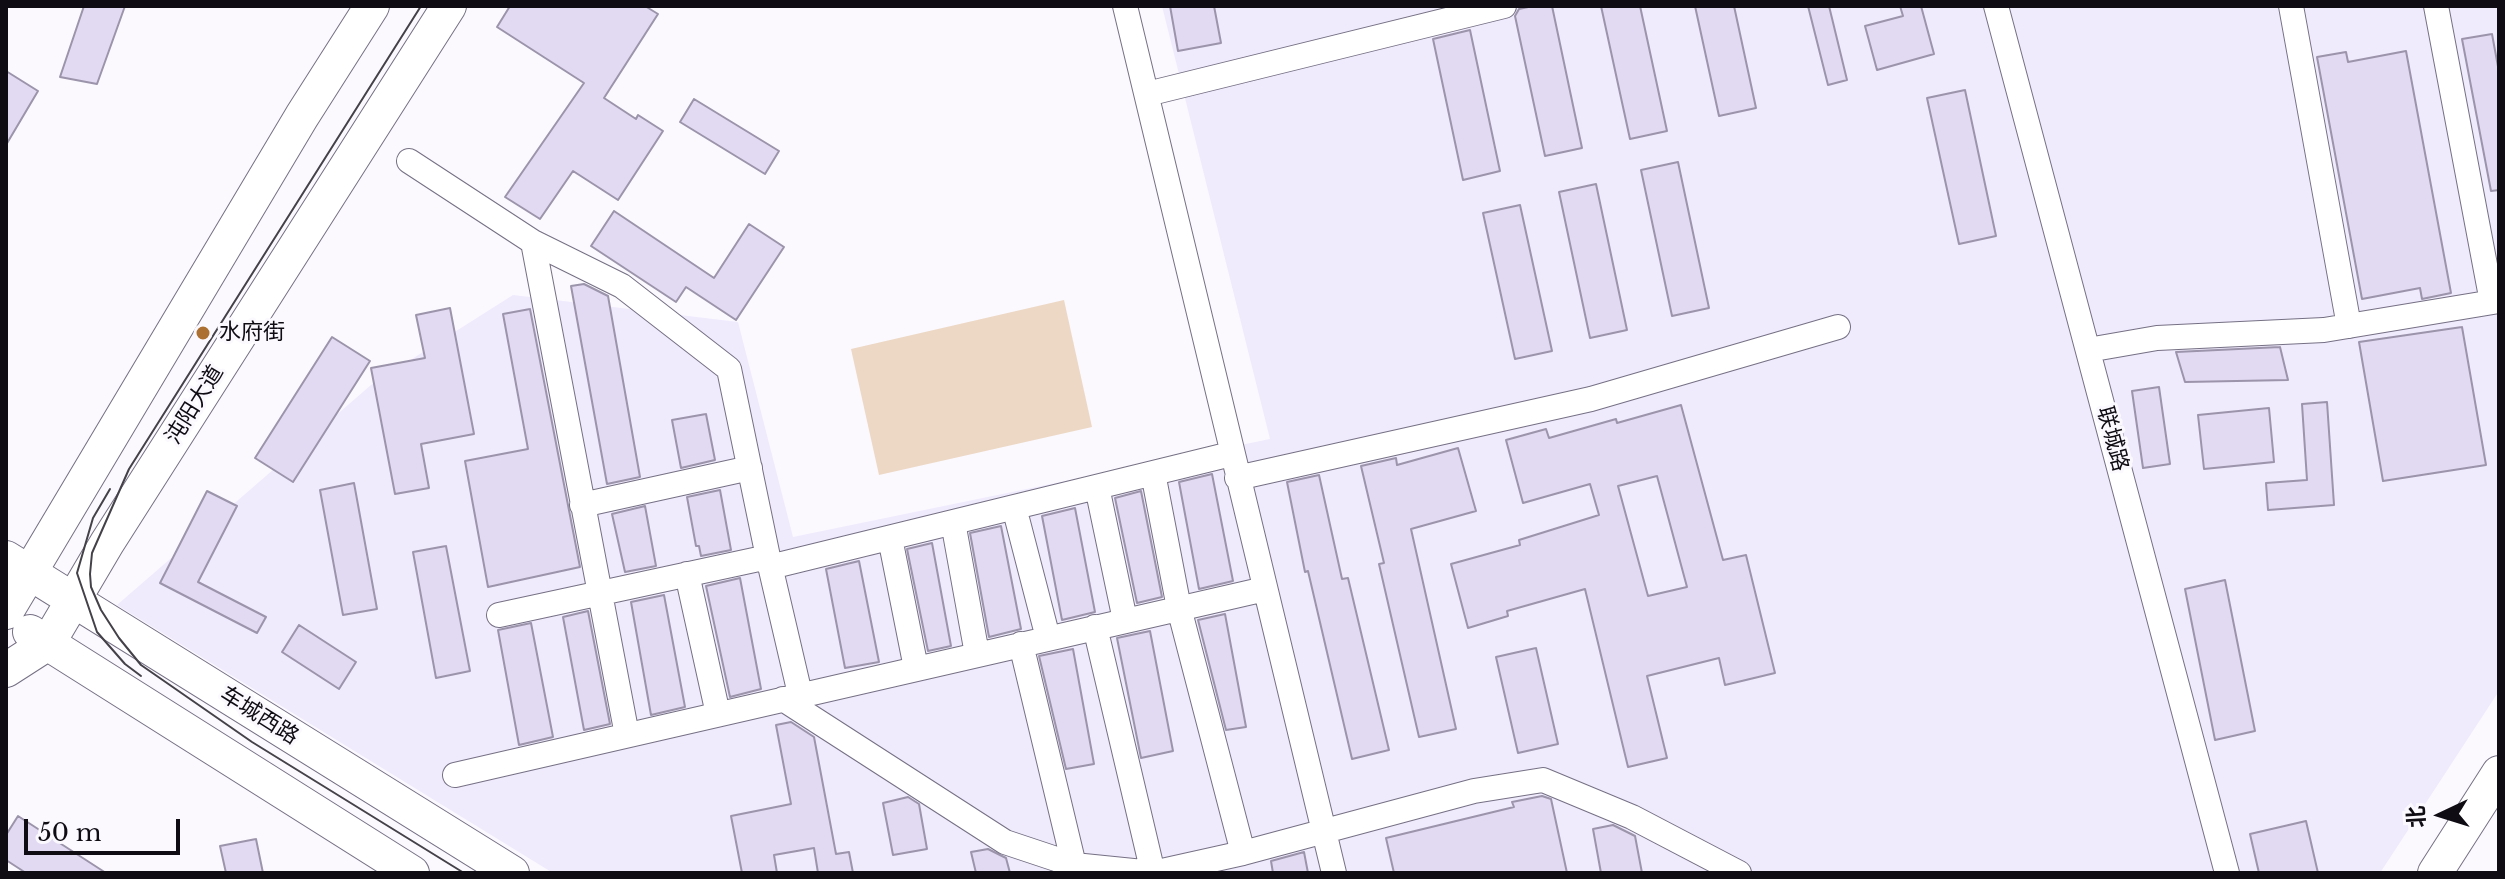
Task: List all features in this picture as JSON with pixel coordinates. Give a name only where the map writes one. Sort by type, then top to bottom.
[{"type":"main road","points":[[372,6],[17,565],[6,615],[412,873]]},
{"type":"main road","name":"沌阳大道","points":[[6,670],[48,643],[107,543],[449,6]]},
{"type":"main road","name":"车城西路","points":[[17,565],[512,873]]},
{"type":"main road","points":[[2435,873],[2499,773]]},
{"type":"main road","points":[[2458,873],[2499,809]]},
{"type":"street","points":[[1125,6],[1334,873]]},
{"type":"street","points":[[1147,94],[1504,6]]},
{"type":"street","name":"联城路","points":[[1996,6],[2227,873]]},
{"type":"street","points":[[2291,6],[2349,326]]},
{"type":"street","points":[[2088,350],[2157,338],[2324,330],[2496,302],[2436,6]]},
{"type":"street","points":[[409,161],[533,242],[622,286],[729,369],[769,562],[791,696],[1005,842],[1074,865],[1153,873],[1243,853],[1474,791],[1543,780],[1632,817],[1739,873]]},
{"type":"street","points":[[533,242],[627,735]]},
{"type":"street","points":[[499,615],[687,574],[769,562],[890,538],[1153,473],[1234,466],[1591,399],[1838,327]]},
{"type":"street","points":[[582,505],[750,468]]},
{"type":"street","points":[[1153,473],[1179,608],[1243,853]]},
{"type":"street","points":[[1097,487],[1125,620]]},
{"type":"street","points":[[1014,507],[1048,638]]},
{"type":"street","points":[[953,522],[977,654]]},
{"type":"street","points":[[890,538],[916,668]]},
{"type":"street","points":[[687,574],[718,714]]},
{"type":"street","points":[[455,775],[1265,589]]},
{"type":"street","points":[[1095,627],[1153,873]]},
{"type":"street","points":[[1021,644],[1074,865]]},
{"type":"shaded area","points":[[1162,6],[2499,6],[2499,691],[2380,873],[553,873],[117,605],[371,385],[513,295],[738,322],[793,537],[1270,439]]},
{"type":"shaded area","points":[[1064,300],[1092,427],[879,475],[851,349]]},
{"type":"building","points":[[84,6],[125,6],[97,84],[60,77]]},
{"type":"building","points":[[510,6],[645,6],[658,14],[604,98],[636,119],[638,115],[663,131],[618,200],[573,171],[540,219],[505,197],[584,83],[497,27]]},
{"type":"building","points":[[1170,6],[1214,6],[1221,43],[1178,51]]},
{"type":"building","points":[[1552,6],[1582,148],[1545,156],[1515,16],[1519,9]]},
{"type":"building","points":[[1601,6],[1640,6],[1667,131],[1630,139]]},
{"type":"building","points":[[1695,6],[1734,6],[1756,108],[1719,116]]},
{"type":"building","points":[[1808,6],[1829,6],[1847,80],[1828,85]]},
{"type":"building","points":[[1900,6],[1921,6],[1934,54],[1877,70],[1865,26],[1903,16]]},
{"type":"building","points":[[1470,30],[1500,171],[1463,180],[1433,39]]},
{"type":"building","points":[[2492,34],[2499,72],[2499,190],[2491,191],[2462,39]]},
{"type":"building","points":[[2406,51],[2451,293],[2422,299],[2420,288],[2362,299],[2317,57],[2346,52],[2348,62]]},
{"type":"building","points":[[6,71],[38,91],[6,145]]},
{"type":"building","points":[[1965,90],[1996,236],[1959,244],[1927,98]]},
{"type":"building","points":[[694,99],[779,151],[765,174],[680,122]]},
{"type":"building","points":[[1678,162],[1709,308],[1672,316],[1641,170]]},
{"type":"building","points":[[1596,184],[1627,330],[1590,338],[1559,192]]},
{"type":"building","points":[[1520,205],[1552,351],[1515,359],[1483,213]]},
{"type":"building","points":[[614,211],[714,278],[749,224],[784,247],[736,320],[686,287],[676,302],[591,246]]},
{"type":"building","points":[[584,284],[608,296],[640,477],[607,484],[571,286]]},
{"type":"building","points":[[450,308],[474,434],[421,444],[429,488],[395,494],[371,368],[425,358],[416,315]]},
{"type":"building","points":[[530,309],[580,567],[488,587],[465,461],[528,449],[503,314]]},
{"type":"building","points":[[2462,327],[2486,465],[2383,481],[2359,342]]},
{"type":"building","points":[[332,337],[370,361],[293,482],[255,458]]},
{"type":"building","points":[[2280,347],[2288,380],[2185,382],[2176,352]]},
{"type":"building","points":[[2159,387],[2170,464],[2143,468],[2132,391]]},
{"type":"building","points":[[2327,402],[2334,505],[2268,510],[2266,483],[2307,480],[2302,404]]},
{"type":"building","points":[[1681,405],[1723,560],[1746,555],[1775,673],[1725,685],[1719,658],[1647,676],[1667,758],[1628,767],[1585,589],[1507,611],[1508,616],[1468,628],[1451,564],[1520,545],[1519,540],[1599,515],[1590,484],[1523,503],[1506,440],[1546,429],[1549,438],[1616,419],[1617,423]],"holes":[[[1657,476],[1687,587],[1648,596],[1618,486]]]},
{"type":"building","points":[[2269,408],[2274,462],[2204,469],[2198,415]]},
{"type":"building","points":[[706,414],[715,460],[681,468],[672,420]]},
{"type":"building","points":[[1458,448],[1476,511],[1411,529],[1456,729],[1419,737],[1379,564],[1384,563],[1361,466],[1396,458],[1397,465]]},
{"type":"building","points":[[1212,474],[1233,581],[1199,589],[1179,482]]},
{"type":"building","points":[[1319,475],[1342,579],[1348,578],[1389,750],[1352,759],[1308,571],[1305,572],[1287,482]]},
{"type":"building","points":[[354,483],[377,609],[343,615],[320,490]]},
{"type":"building","points":[[720,490],[731,550],[701,556],[699,546],[696,546],[687,497]]},
{"type":"building","points":[[207,491],[237,506],[198,582],[266,617],[257,633],[160,583]]},
{"type":"building","points":[[1141,491],[1162,597],[1137,603],[1115,498]]},
{"type":"building","points":[[645,506],[656,566],[625,572],[612,514]]},
{"type":"building","points":[[1075,508],[1095,612],[1062,620],[1042,516]]},
{"type":"building","points":[[1001,526],[1021,629],[989,637],[970,533]]},
{"type":"building","points":[[932,543],[951,646],[928,651],[907,549]]},
{"type":"building","points":[[446,546],[470,671],[436,678],[413,552]]},
{"type":"building","points":[[859,561],[879,662],[845,668],[826,569]]},
{"type":"building","points":[[740,578],[761,689],[730,697],[706,586]]},
{"type":"building","points":[[2225,580],[2255,731],[2215,740],[2185,589]]},
{"type":"building","points":[[664,595],[685,707],[651,715],[631,602]]},
{"type":"building","points":[[588,611],[610,724],[584,730],[563,617]]},
{"type":"building","points":[[1225,614],[1246,727],[1226,730],[1198,620]]},
{"type":"building","points":[[531,623],[553,737],[519,745],[498,630]]},
{"type":"building","points":[[299,625],[356,662],[339,689],[282,652]]},
{"type":"building","points":[[1150,631],[1173,751],[1141,758],[1117,638]]},
{"type":"building","points":[[1536,648],[1558,744],[1518,753],[1496,657]]},
{"type":"building","points":[[1073,649],[1094,764],[1066,769],[1039,656]]},
{"type":"building","points":[[791,722],[814,737],[836,854],[849,852],[853,873],[818,873],[814,848],[774,855],[777,873],[742,873],[731,816],[791,804],[776,725]]},
{"type":"building","points":[[1542,796],[1551,799],[1567,873],[1394,873],[1386,838],[1514,807],[1512,802]]},
{"type":"building","points":[[908,797],[919,804],[927,849],[893,855],[883,803]]},
{"type":"building","points":[[18,816],[106,873],[26,873],[6,860],[6,835]]},
{"type":"building","points":[[2306,821],[2318,873],[2259,873],[2250,834]]},
{"type":"building","points":[[1613,825],[1635,836],[1642,873],[1601,873],[1593,829]]},
{"type":"building","points":[[256,839],[263,873],[226,873],[220,846]]},
{"type":"building","points":[[988,849],[1006,858],[1010,873],[976,873],[971,852]]},
{"type":"building","points":[[1304,852],[1308,873],[1273,873],[1271,861]]},
{"type":"tram line","points":[[421,6],[129,469],[92,553],[90,574],[91,587],[101,610],[141,665],[252,742],[464,873]]},
{"type":"tram line","points":[[110,489],[93,518],[77,573],[97,632],[125,664],[141,676]]},
{"type":"place","name":"水府街","points":[[203,333]]}]
